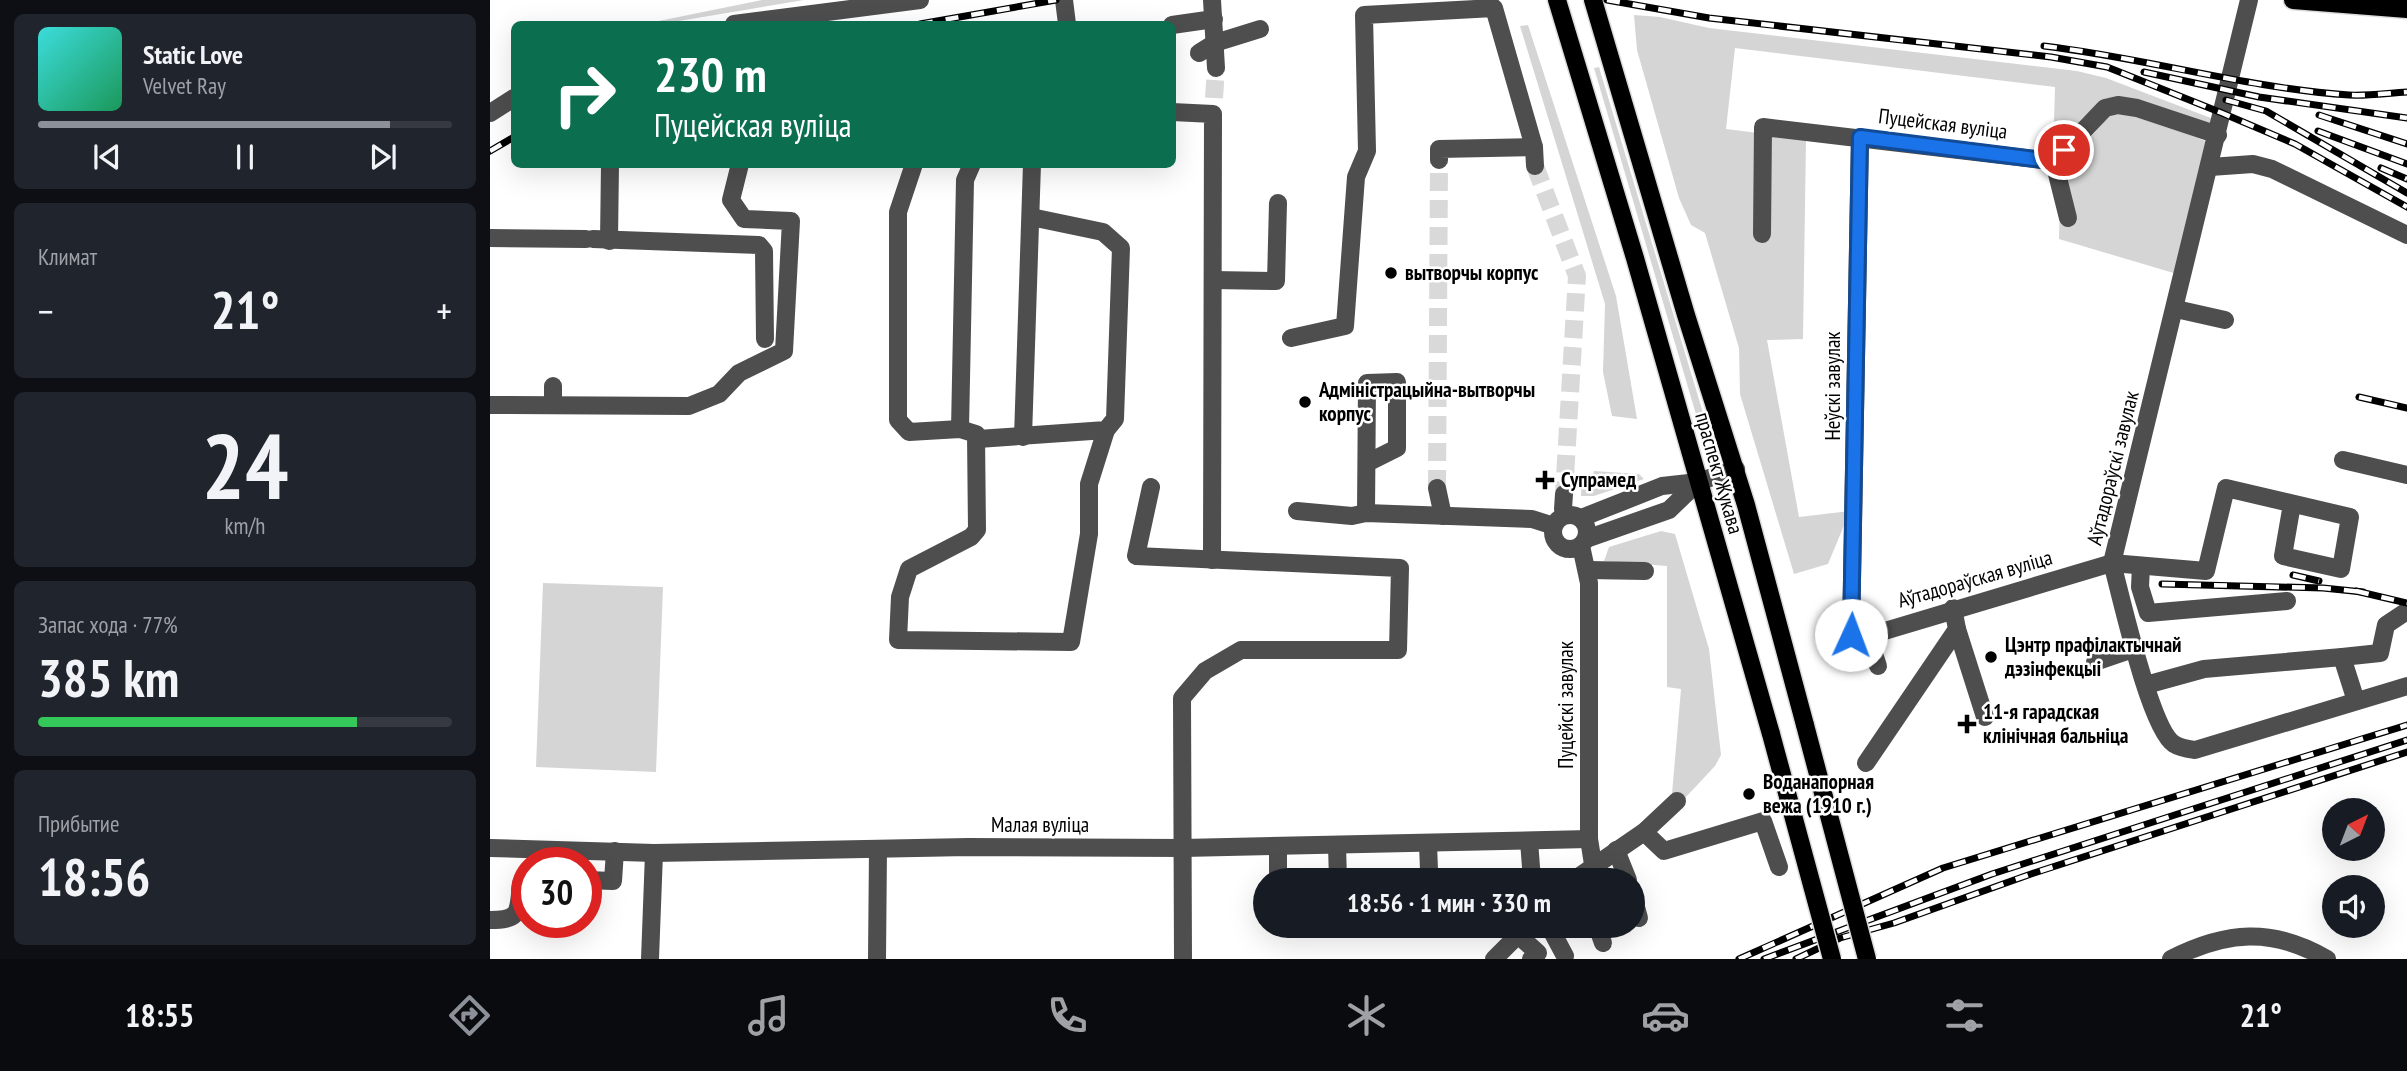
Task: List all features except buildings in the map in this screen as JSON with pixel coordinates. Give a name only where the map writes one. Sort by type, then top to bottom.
[{"type":"main road","name":"праспект Жукава","points":[[1556,0],[1771,734],[1832,959]]},
{"type":"main road","name":"праспект Жукава","points":[[1593,0],[1686,315],[1736,469],[1867,959]]},
{"type":"main road","points":[[2293,0],[2407,9]]},
{"type":"street","points":[[757,21],[920,0]]},
{"type":"street","points":[[1064,0],[1067,21]]},
{"type":"street","points":[[1212,0],[1216,68]]},
{"type":"street","name":"Аўтадораўскі завулак","points":[[2249,0],[2112,564],[2133,649],[2163,732],[2173,744],[2195,750],[2407,685]]},
{"type":"street","points":[[1291,338],[1345,326],[1356,177],[1367,151],[1363,8],[1494,8],[1534,147],[1535,166]]},
{"type":"street","points":[[1176,24],[1214,19]]},
{"type":"street","points":[[1199,53],[1215,43],[1260,29]]},
{"type":"street","points":[[490,113],[511,100]]},
{"type":"street","points":[[2068,218],[2053,158],[2105,108],[2118,105],[2137,108],[2218,135]]},
{"type":"street","points":[[1176,111],[1213,106],[1212,559]]},
{"type":"street","name":"Пуцейская вуліца","points":[[1762,234],[1763,127],[2043,160],[2053,158]]},
{"type":"street","name":"Неўскі завулак","points":[[1860,137],[1859,635],[1878,666]]},
{"type":"street","points":[[1439,160],[1438,149],[1534,147]]},
{"type":"street","points":[[2210,167],[2253,164],[2272,169],[2407,235]]},
{"type":"street","points":[[596,239],[609,168]]},
{"type":"street","points":[[490,405],[689,405],[719,394],[739,373],[784,351],[791,220],[744,219],[731,200],[739,168]]},
{"type":"street","points":[[913,168],[898,212],[898,420],[909,432],[972,430],[978,439],[977,530],[971,537],[909,569],[900,597],[898,640],[1071,642],[1089,534],[1089,484],[1106,430],[1115,419],[1121,248],[1104,232],[1031,216]]},
{"type":"street","points":[[960,429],[965,180],[970,168]]},
{"type":"street","points":[[1023,438],[1032,168]]},
{"type":"street","points":[[1213,280],[1276,281],[1278,203]]},
{"type":"street","points":[[490,238],[759,245],[764,251],[765,339]]},
{"type":"street","points":[[2176,309],[2225,320]]},
{"type":"street","points":[[554,386],[557,405]]},
{"type":"street","points":[[557,405],[570,393],[605,393]]},
{"type":"street","points":[[978,439],[1023,438],[1106,430]]},
{"type":"street","points":[[2343,460],[2407,475]]},
{"type":"street","points":[[1359,515],[1367,463]]},
{"type":"street","points":[[1698,482],[1669,510],[1583,542],[1573,549],[1560,546],[1554,540],[1567,520],[1662,486],[1698,482],[1736,469]]},
{"type":"street","points":[[1151,487],[1136,556],[1400,568],[1398,650],[1241,650],[1205,671],[1182,698],[1183,959]]},
{"type":"street","points":[[1437,488],[1454,520]]},
{"type":"street","name":"Аўтадораўская вуліца","points":[[1859,635],[2112,564],[2206,571],[2226,488],[2292,504]]},
{"type":"street","points":[[1564,494],[1563,509],[1567,520]]},
{"type":"street","points":[[2292,504],[2350,517],[2341,569],[2283,556],[2292,504]]},
{"type":"street","points":[[1297,511],[1454,520],[1567,520],[1586,527],[1583,542]]},
{"type":"street","name":"Пуцейскі завулак","points":[[1583,542],[1588,570],[1583,600],[1589,839],[1593,864]]},
{"type":"street","points":[[2141,566],[2140,587],[2148,612],[2287,601]]},
{"type":"street","points":[[1588,570],[1645,571]]},
{"type":"street","points":[[1953,608],[1957,629],[1985,716]]},
{"type":"street","points":[[2146,685],[2204,669],[2380,653],[2386,625],[2407,611]]},
{"type":"street","points":[[1866,763],[1957,629]]},
{"type":"street","points":[[2095,662],[2133,649]]},
{"type":"street","points":[[2342,657],[2356,701]]},
{"type":"street","points":[[1588,868],[1644,832],[1677,801]]},
{"type":"street","points":[[1644,832],[1664,851],[1763,821],[1779,867]]},
{"type":"street","name":"Малая вуліца","points":[[490,848],[654,853],[1337,846],[1589,839]]},
{"type":"street","points":[[1529,841],[1531,868]]},
{"type":"street","points":[[1428,844],[1429,868]]},
{"type":"street","points":[[1278,846],[1278,868]]},
{"type":"street","points":[[1337,846],[1338,868]]},
{"type":"street","points":[[877,959],[878,849]]},
{"type":"street","points":[[1616,850],[1623,868]]},
{"type":"street","points":[[602,881],[613,881],[615,851]]},
{"type":"street","points":[[650,959],[654,853]]},
{"type":"street","points":[[490,920],[511,918]]},
{"type":"street","points":[[2171,959],[2219,939],[2247,935],[2270,937],[2327,959]]},
{"type":"street","points":[[1494,959],[1514,938]]},
{"type":"street","points":[[1528,938],[1538,953],[1531,959]]},
{"type":"street","points":[[1555,938],[1565,956]]},
{"type":"shaded area","points":[[762,0],[804,0],[679,21],[659,21]]},
{"type":"shaded area","points":[[1634,15],[1660,17],[1709,28],[2077,71],[2106,78],[2216,120],[2214,129],[2116,98],[2053,153],[2055,87],[1735,48],[1726,129],[1806,139],[1803,339],[1767,340],[1799,517],[1850,511],[1828,564],[1794,574],[1740,394],[1739,348],[1705,233],[1691,225],[1679,198],[1637,50]]},
{"type":"shaded area","points":[[1528,25],[1616,296],[1637,419],[1612,416],[1603,372],[1605,304],[1520,26]]},
{"type":"shaded area","points":[[1599,67],[1707,426],[1700,428],[1594,68]]},
{"type":"shaded area","points":[[2113,112],[2138,113],[2210,143],[2177,274],[2059,239],[2061,170]]},
{"type":"shaded area","points":[[1594,471],[1639,474],[1644,479],[1594,496],[1581,496],[1582,474],[1593,474]]},
{"type":"shaded area","points":[[1661,531],[1675,534],[1709,649],[1721,755],[1715,766],[1685,798],[1672,794],[1681,689],[1667,687],[1667,566],[1604,561],[1609,547]]},
{"type":"shaded area","points":[[543,583],[663,587],[656,772],[536,767]]},
{"type":"tunnel","points":[[1214,98],[1216,68]]},
{"type":"tunnel","points":[[1437,488],[1439,160]]},
{"type":"tunnel","points":[[1535,166],[1577,276],[1564,494]]},
{"type":"railway","points":[[937,21],[1056,0]]},
{"type":"railway","points":[[1607,0],[1709,18],[2051,57],[2107,67],[2295,144],[2407,207]]},
{"type":"railway","points":[[2044,46],[2311,91],[2356,95],[2407,92]]},
{"type":"railway","points":[[2144,72],[2259,97],[2407,118]]},
{"type":"railway","points":[[2226,100],[2266,111],[2407,193]]},
{"type":"railway","points":[[2319,115],[2407,144]]},
{"type":"railway","points":[[2318,131],[2407,164]]},
{"type":"railway","points":[[490,151],[511,139]]},
{"type":"railway","points":[[2381,168],[2407,179]]},
{"type":"railway","points":[[2359,397],[2407,408]]},
{"type":"railway","points":[[2293,575],[2319,581]]},
{"type":"railway","points":[[2162,584],[2323,588],[2363,592]]},
{"type":"railway","points":[[2356,591],[2407,603]]},
{"type":"railway","points":[[1739,959],[1943,868],[2407,725]]},
{"type":"railway","points":[[1764,959],[1992,874],[2407,740]]},
{"type":"railway","points":[[1796,959],[1840,938],[1894,923],[2031,874],[2407,752]]},
{"type":"place","name":"вытворчы корпус","points":[[1391,273]]},
{"type":"place","name":"Адміністрацыйна-вытворчы корпус","points":[[1305,402]]},
{"type":"place","name":"Супрамед","points":[[1545,480]]},
{"type":"place","name":"Цэнтр прафілактычнай дэзінфекцыі","points":[[1991,657]]},
{"type":"place","name":"11-я гарадская клінічная бальніца","points":[[1967,724]]},
{"type":"place","name":"Воданапорная вежа (1910 г.)","points":[[1749,794]]},
{"type":"route","points":[[1851,635],[1860,137],[2043,160],[2053,158],[2064,150]]}]
